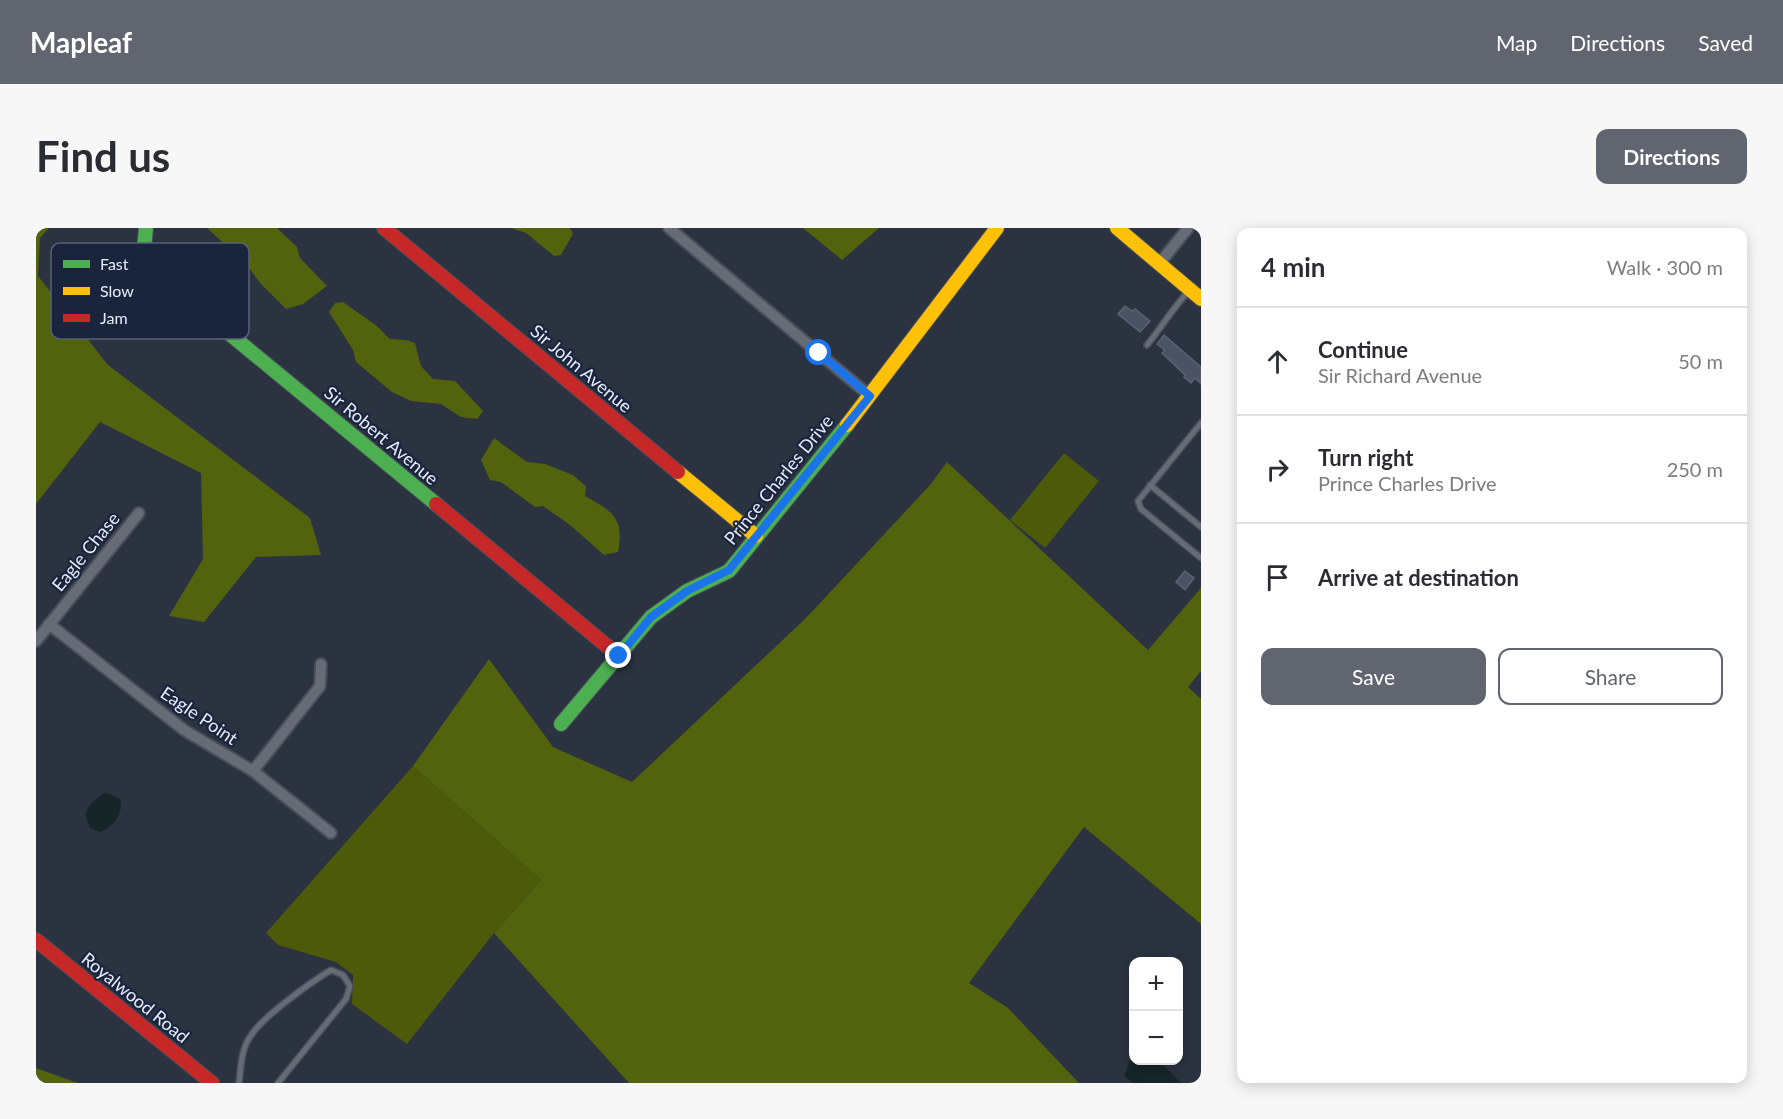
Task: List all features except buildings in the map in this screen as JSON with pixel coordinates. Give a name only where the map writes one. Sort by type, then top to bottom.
[{"type":"street","name":"Sir Robert Avenue","points":[[145,243],[146,228]]},
{"type":"street","name":"Sir John Avenue","points":[[384,228],[756,536]]},
{"type":"street","points":[[669,228],[870,396]]},
{"type":"street","name":"Prince Charles Drive","points":[[561,724],[651,617],[687,591],[729,570],[870,396],[998,228]]},
{"type":"street","points":[[1117,228],[1196,294]]},
{"type":"street","points":[[1159,264],[1188,228]]},
{"type":"street","name":"Sir Robert Avenue","points":[[236,339],[619,656]]},
{"type":"street","name":"Eagle Chase","points":[[36,641],[139,513]]},
{"type":"street","name":"Eagle Point","points":[[49,624],[184,730],[253,771],[331,833]]},
{"type":"street","points":[[253,771],[320,686],[321,664]]},
{"type":"street","name":"Royalwood Road","points":[[36,941],[212,1083]]},
{"type":"lane","points":[[1147,345],[1163,326],[1164,319],[1196,294]]},
{"type":"lane","points":[[1201,423],[1138,501],[1141,509],[1201,558]]},
{"type":"lane","points":[[1150,485],[1201,527]]},
{"type":"lane","points":[[239,1083],[241,1063],[252,1034],[317,979],[331,970],[343,975],[350,986],[346,999],[278,1083]]},
{"type":"green space","points":[[36,228],[49,228],[40,238],[38,276],[51,293],[51,339],[88,339],[108,365],[310,518],[321,555],[256,557],[204,622],[169,616],[203,559],[201,473],[100,422],[36,504]]},
{"type":"green space","points":[[207,228],[277,228],[297,247],[300,258],[327,286],[303,304],[286,309],[261,284],[249,268],[249,243],[223,243]]},
{"type":"green space","points":[[511,228],[570,228],[573,234],[561,255],[554,256],[526,233]]},
{"type":"green space","points":[[803,228],[879,228],[842,260]]},
{"type":"green space","points":[[343,302],[377,326],[390,339],[415,343],[421,366],[433,379],[455,381],[483,411],[477,419],[461,417],[441,404],[411,401],[392,392],[356,362],[353,350],[329,312],[335,303]]},
{"type":"green space","points":[[494,438],[527,462],[545,464],[573,475],[586,486],[585,496],[603,506],[618,523],[620,540],[618,552],[604,555],[570,525],[543,506],[535,507],[501,482],[490,480],[481,460]]},
{"type":"green space","points":[[1064,453],[1099,481],[1045,548],[1010,520]]},
{"type":"green space","points":[[947,462],[1148,650],[1201,588],[1201,671],[1188,687],[1201,699],[1201,924],[1084,827],[969,983],[1008,1008],[1079,1083],[629,1083],[494,933],[541,880],[413,766],[489,659],[553,747],[632,782],[806,618],[930,485]]},
{"type":"green space","points":[[413,766],[541,880],[494,933],[407,1044],[352,1004],[353,975],[336,962],[278,945],[266,933]]},
{"type":"green space","points":[[36,1068],[78,1083],[36,1083]]},
{"type":"shaded area","points":[[104,793],[120,799],[121,805],[119,815],[113,823],[100,832],[90,828],[85,814],[91,803]]},
{"type":"shaded area","points":[[1129,1063],[1163,1065],[1181,1083],[1133,1083],[1124,1076]]},
{"type":"traffic: fast","points":[[145,243],[146,228]]},
{"type":"traffic: fast","points":[[236,339],[436,504]]},
{"type":"traffic: fast","points":[[561,724],[651,617],[687,591],[729,571],[847,425]]},
{"type":"traffic: slow","points":[[847,425],[997,228]]},
{"type":"traffic: slow","points":[[1117,228],[1201,299]]},
{"type":"traffic: slow","points":[[678,472],[756,536]]},
{"type":"traffic: jam","points":[[384,228],[678,472]]},
{"type":"traffic: jam","points":[[436,504],[619,656]]},
{"type":"traffic: jam","points":[[36,940],[212,1083]]},
{"type":"route","points":[[619,656],[651,617],[687,591],[729,570],[870,396],[819,353]]}]
